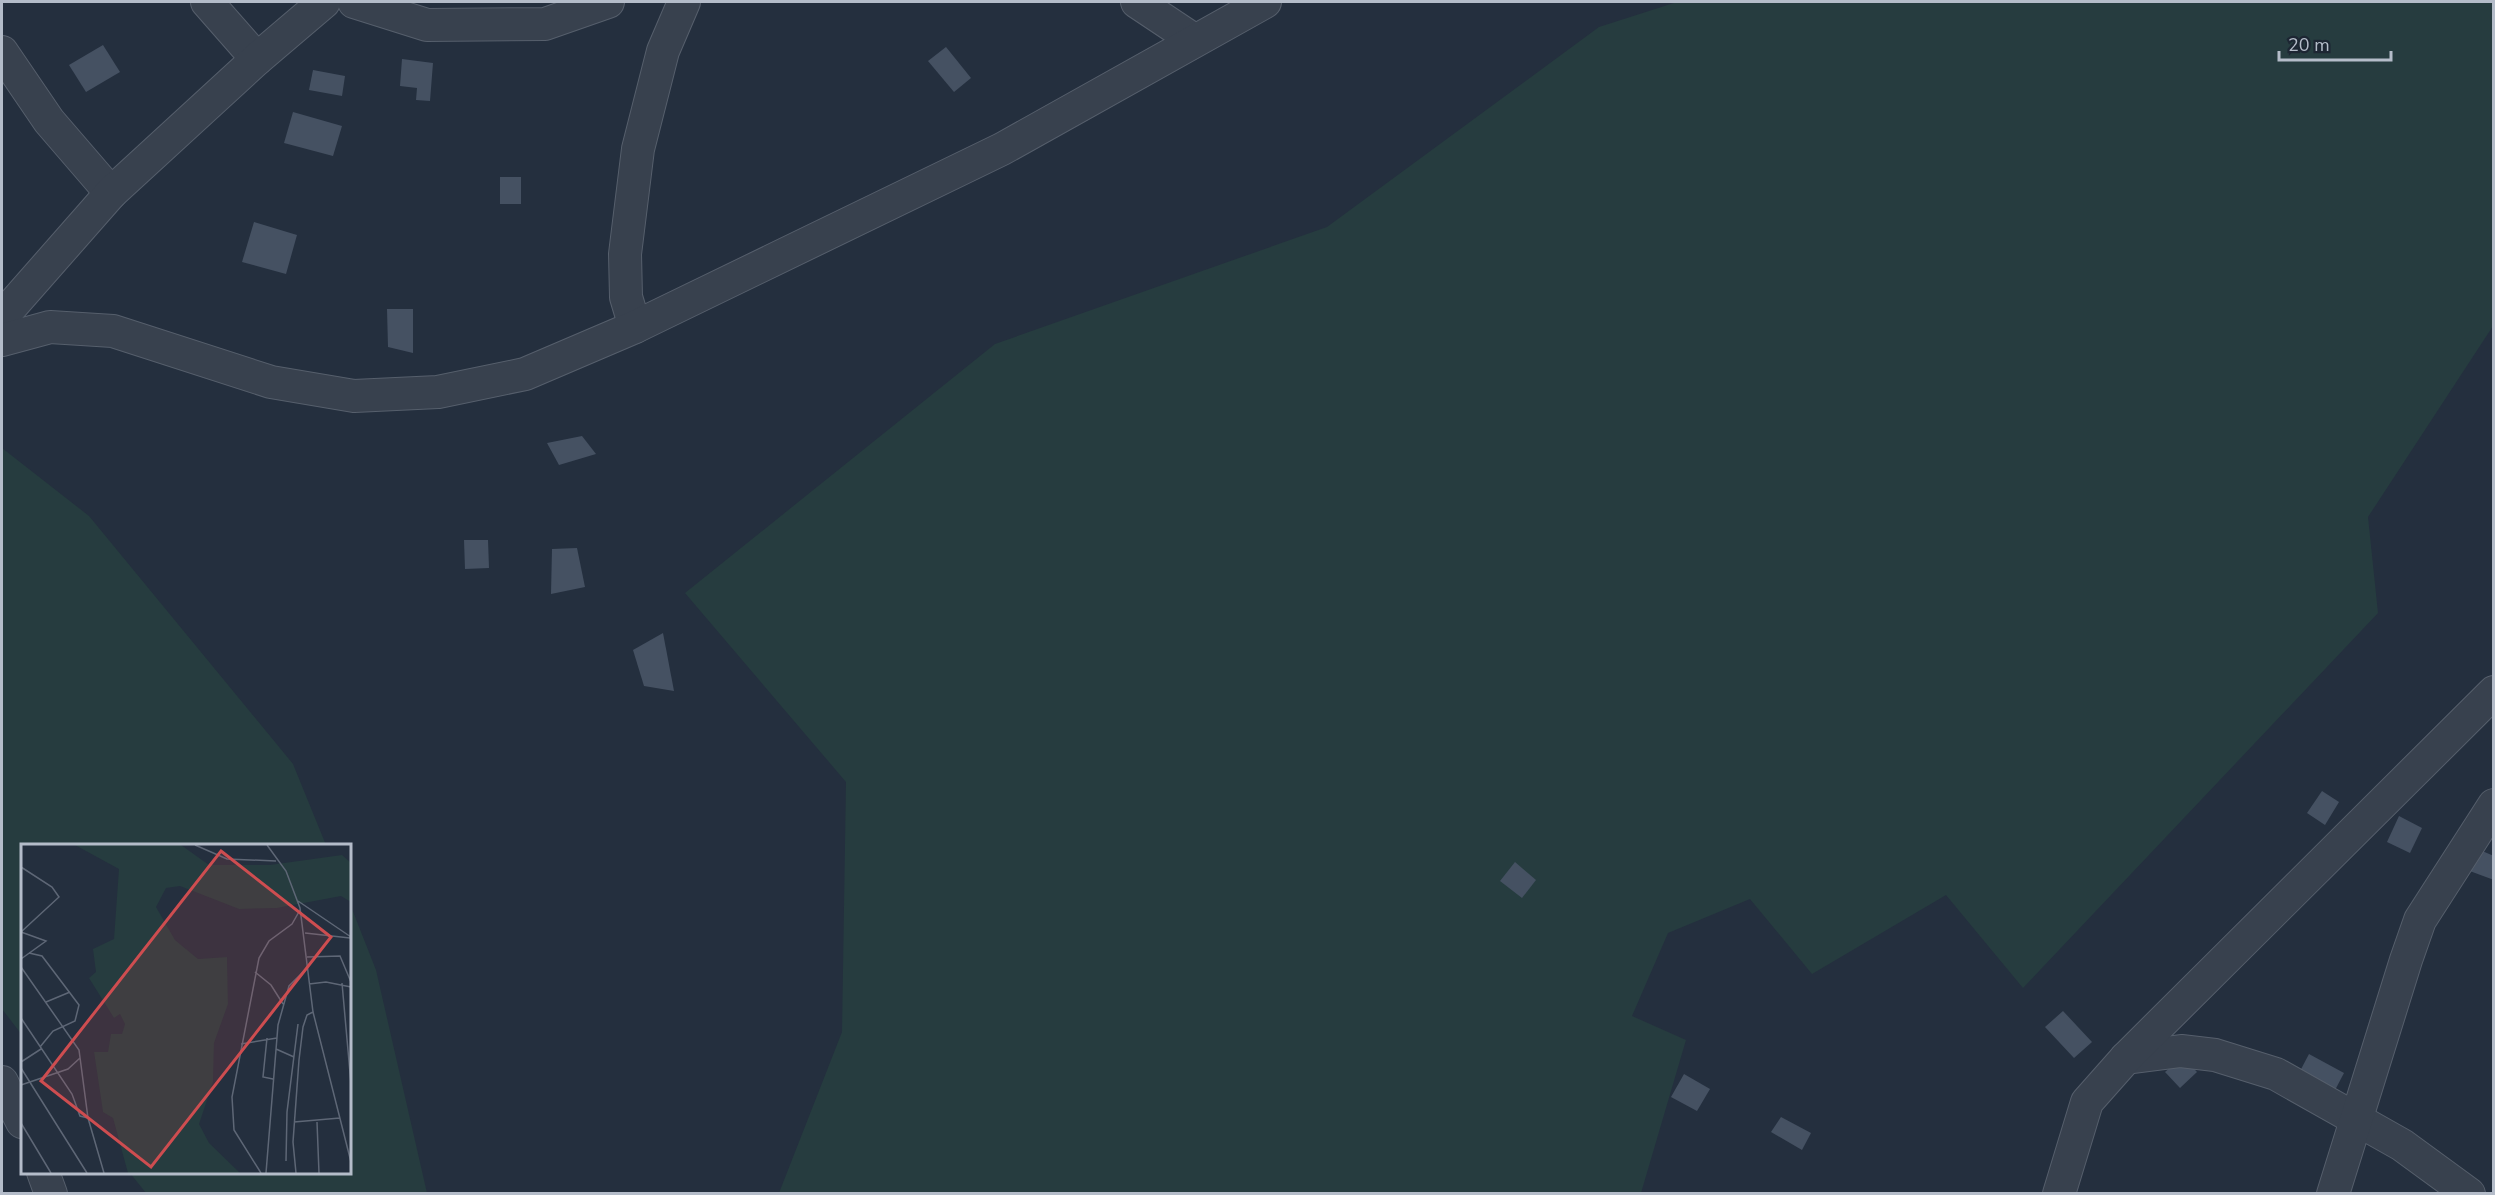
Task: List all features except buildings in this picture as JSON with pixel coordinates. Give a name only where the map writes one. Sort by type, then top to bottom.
[{"type":"street","points":[[207,2],[257,59]]},
{"type":"street","points":[[2,316],[111,193],[257,59],[324,2]]},
{"type":"street","points":[[354,2],[427,25],[545,24],[608,2]]},
{"type":"street","points":[[635,327],[626,297],[625,254],[638,149],[663,51],[684,2]]},
{"type":"street","points":[[1137,2],[1194,40]]},
{"type":"street","points":[[2,340],[50,327],[113,331],[271,382],[354,396],[438,392],[525,374],[635,327],[766,266],[1002,149],[1265,2]]},
{"type":"street","points":[[2,52],[49,121],[111,193]]},
{"type":"street","points":[[2059,1194],[2087,1102],[2126,1058],[2493,692]]},
{"type":"street","points":[[2333,1194],[2420,920],[2493,805]]},
{"type":"street","points":[[2126,1058],[2181,1051],[2215,1055],[2276,1074],[2402,1145],[2469,1194]]},
{"type":"street","points":[[2,1082],[21,1120]]},
{"type":"street","points":[[43,1174],[51,1194]]},
{"type":"green space","points":[[1677,2],[2493,2],[2493,326],[2368,517],[2378,613],[2023,988],[1946,895],[1812,974],[1750,899],[1668,933],[1632,1016],[1686,1040],[1641,1193],[779,1193],[842,1032],[846,782],[685,593],[995,344],[1327,227],[1599,27]]},
{"type":"green space","points":[[2,448],[89,516],[293,764],[326,844],[21,844],[21,1034],[2,1009]]},
{"type":"green space","points":[[351,907],[376,970],[427,1193],[146,1193],[131,1174],[351,1174]]}]
